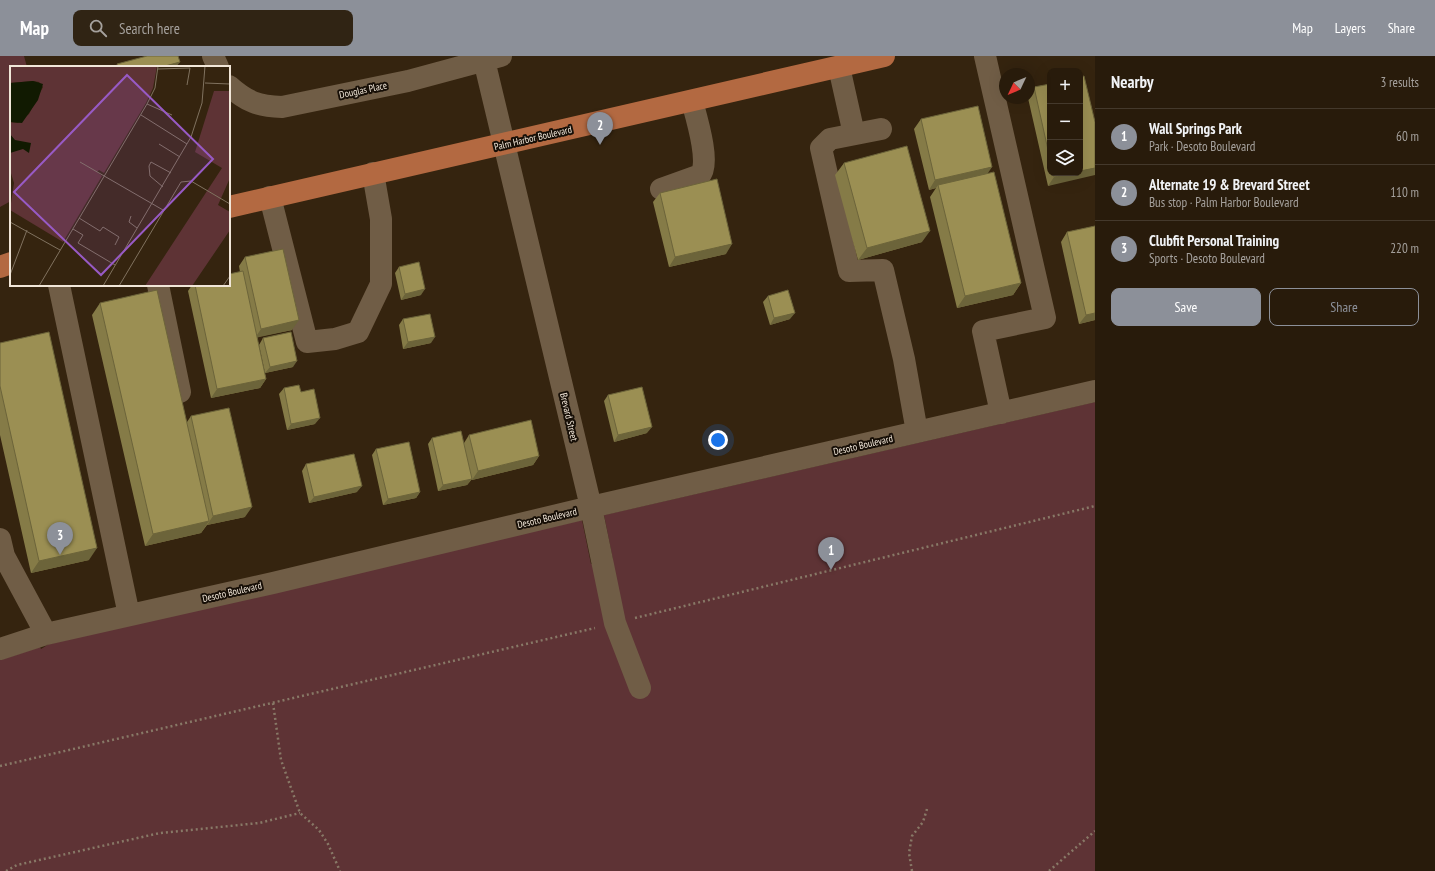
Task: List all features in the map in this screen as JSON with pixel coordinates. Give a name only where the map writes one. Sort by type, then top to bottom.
[{"type":"main road","name":"Palm Harbor Boulevard","points":[[230,207],[884,56]]},
{"type":"main road","points":[[0,267],[10,263]]},
{"type":"street","points":[[213,56],[218,66]]},
{"type":"street","points":[[985,56],[1044,318],[983,331],[1001,412]]},
{"type":"street","name":"Douglas Place","points":[[230,87],[240,96],[262,107],[282,107],[408,81],[492,58]]},
{"type":"street","name":"Brevard Street","points":[[492,58],[505,144],[591,507],[615,623],[640,688]]},
{"type":"street","points":[[839,67],[854,134]]},
{"type":"street","points":[[661,189],[703,173],[705,161],[692,101]]},
{"type":"street","points":[[881,129],[830,138],[821,148],[849,270],[883,270],[904,359],[917,432]]},
{"type":"street","points":[[270,197],[307,342],[335,339],[358,332],[381,284],[381,219],[373,173]]},
{"type":"street","points":[[59,286],[128,616]]},
{"type":"street","points":[[158,286],[180,392]]},
{"type":"street","name":"Desoto Boulevard","points":[[0,649],[46,634],[281,581],[591,507],[1095,391]]},
{"type":"street","points":[[0,539],[4,556],[46,634]]},
{"type":"path","points":[[0,766],[615,623],[1095,506]]},
{"type":"path","points":[[272,703],[281,760],[300,813],[319,830],[328,844],[340,871]]},
{"type":"path","points":[[912,871],[909,853],[912,836],[923,822],[926,809]]},
{"type":"path","points":[[6,871],[16,865],[160,832],[259,823],[300,813]]},
{"type":"path","points":[[1049,871],[1095,832]]},
{"type":"shaded area","points":[[0,56],[24,56],[27,66],[10,66],[10,202],[0,207]]},
{"type":"shaded area","points":[[1095,402],[1095,871],[0,871],[0,660],[40,647],[41,649],[49,644],[582,520],[591,564],[613,560],[604,515]]},
{"type":"building","points":[[147,56],[178,56],[180,62],[165,66],[118,66],[117,64]]},
{"type":"building","points":[[1083,76],[1095,122],[1095,168],[1083,170],[1083,104]]},
{"type":"building","points":[[1047,85],[1047,146],[1035,92],[1035,87]]},
{"type":"building","points":[[978,106],[992,167],[935,180],[921,119]]},
{"type":"building","points":[[907,146],[930,231],[867,248],[844,163]]},
{"type":"building","points":[[994,172],[1021,283],[965,296],[938,185]]},
{"type":"building","points":[[717,179],[732,244],[675,257],[660,193]]},
{"type":"building","points":[[1095,226],[1095,313],[1086,315],[1067,232]]},
{"type":"building","points":[[283,249],[299,320],[261,329],[245,257]]},
{"type":"building","points":[[419,262],[425,289],[405,294],[399,267]]},
{"type":"building","points":[[243,271],[266,379],[217,389],[195,286],[230,286],[230,274]]},
{"type":"building","points":[[157,290],[209,521],[153,534],[100,303]]},
{"type":"building","points":[[788,290],[795,313],[774,318],[768,296]]},
{"type":"building","points":[[430,314],[435,337],[408,342],[403,319]]},
{"type":"building","points":[[49,332],[97,548],[39,561],[0,386],[0,343]]},
{"type":"building","points":[[291,332],[297,361],[270,367],[263,338]]},
{"type":"building","points":[[299,385],[301,392],[314,389],[320,418],[291,424],[284,388]]},
{"type":"building","points":[[642,387],[652,427],[618,435],[608,395]]},
{"type":"building","points":[[229,408],[252,507],[213,516],[191,416]]},
{"type":"building","points":[[531,420],[539,456],[478,471],[469,435]]},
{"type":"building","points":[[461,431],[472,479],[443,485],[432,438]]},
{"type":"building","points":[[409,442],[420,492],[388,499],[376,449]]},
{"type":"building","points":[[354,454],[362,486],[314,497],[306,464]]},
{"type":"place","name":"Alternate 19 & Brevard Street","points":[[600,145]]},
{"type":"place","name":"Clubfit Personal Training","points":[[60,555]]},
{"type":"place","name":"Wall Springs Park","points":[[831,570]]}]
